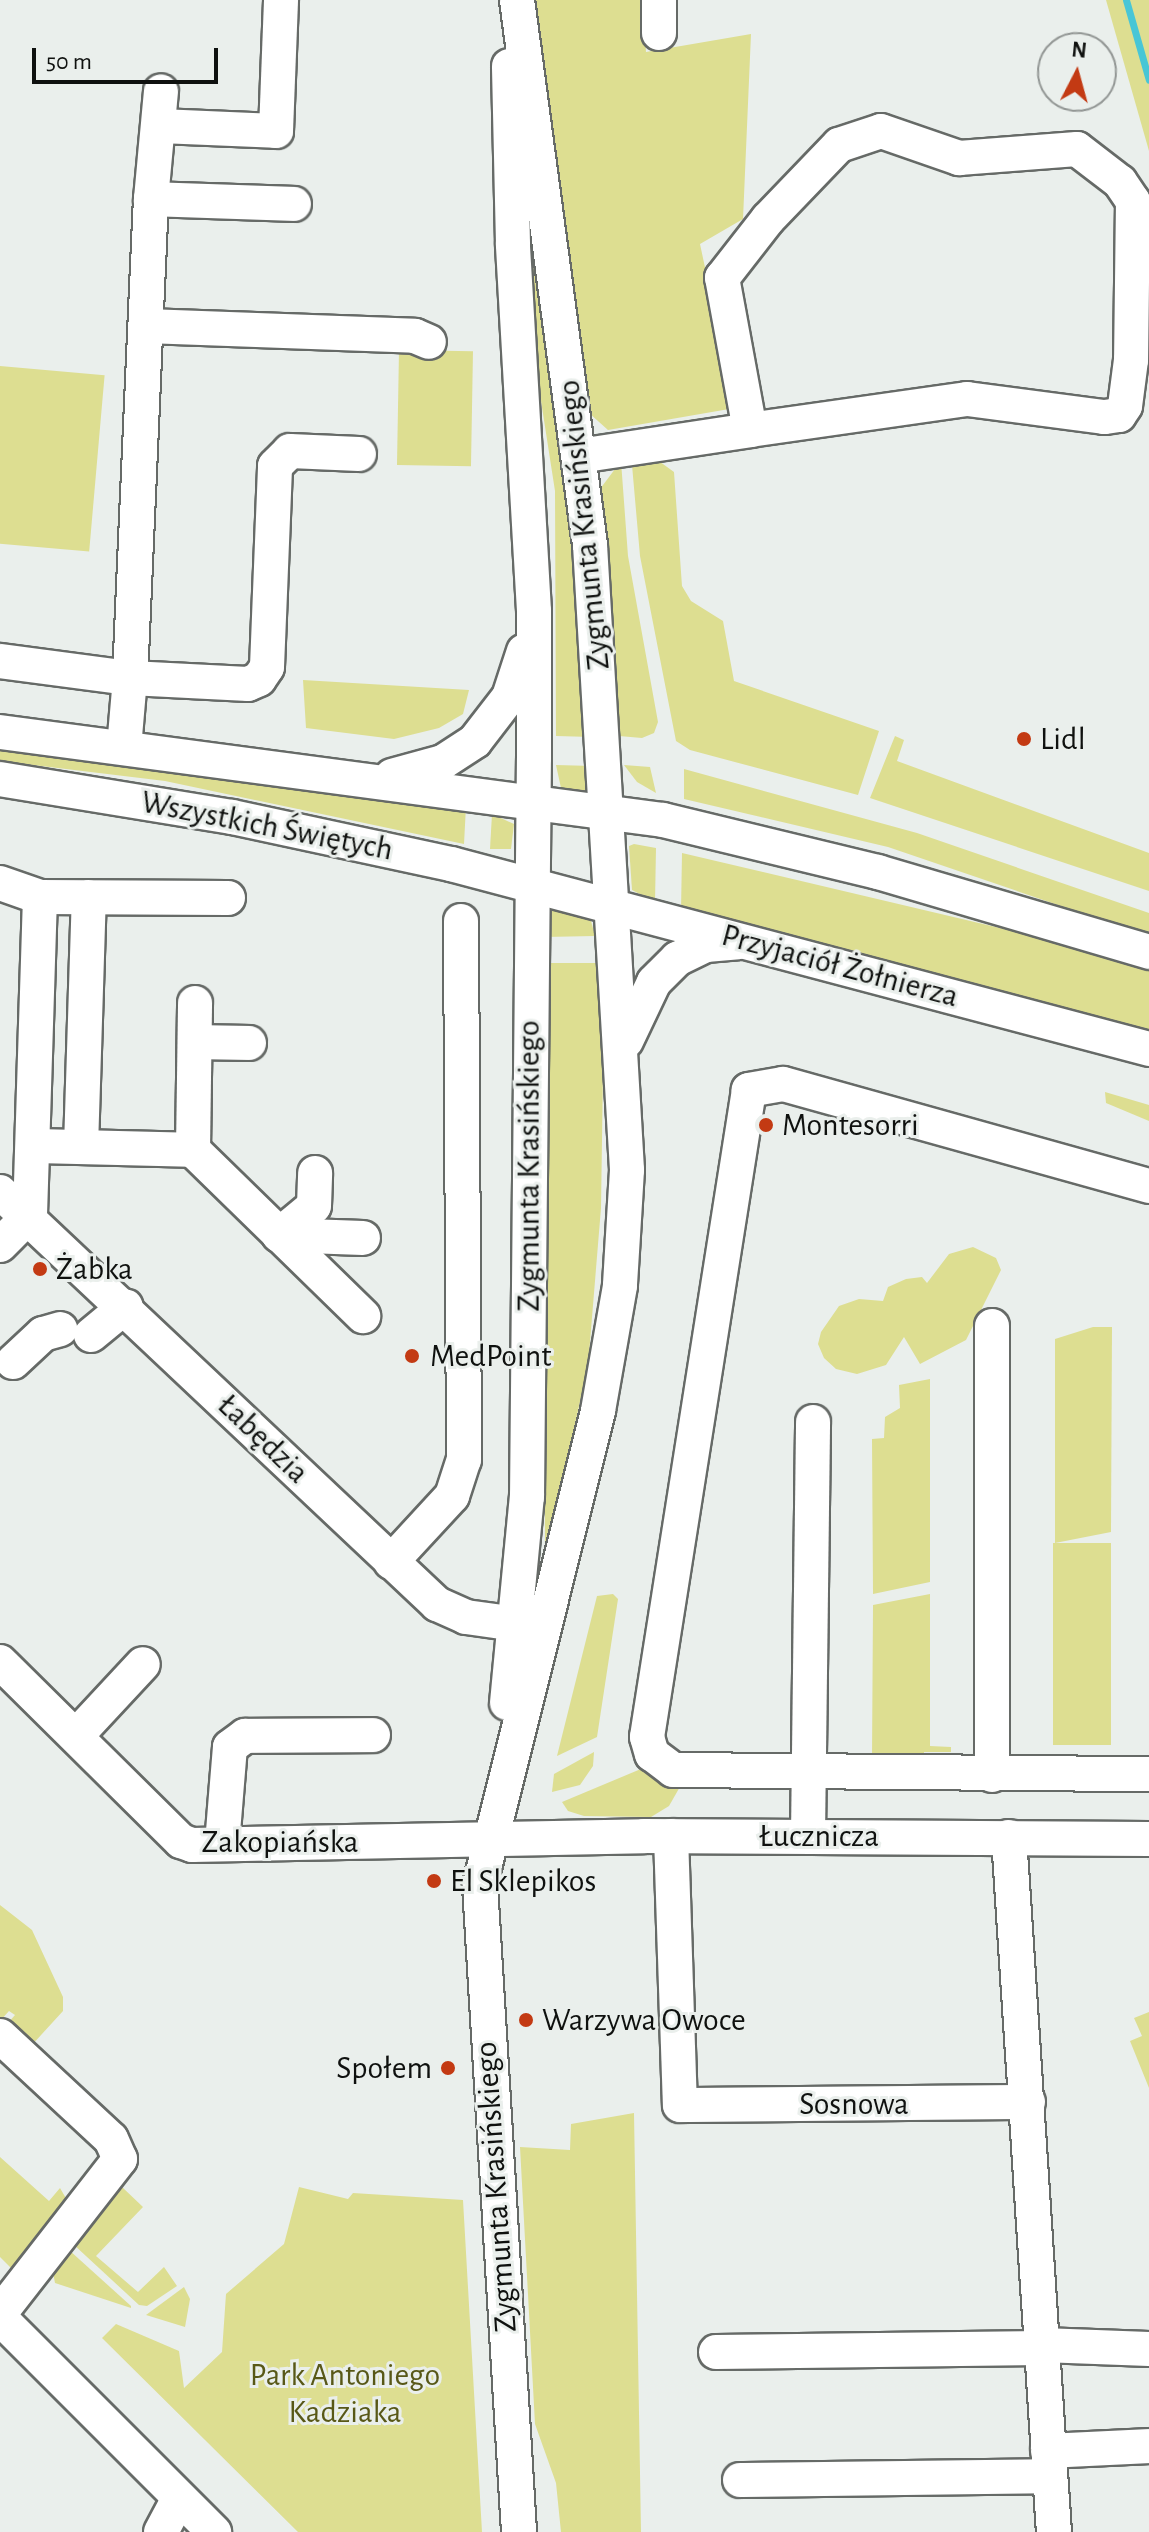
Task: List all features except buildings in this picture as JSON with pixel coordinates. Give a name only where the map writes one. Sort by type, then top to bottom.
[{"type":"street","points":[[159,126],[276,131],[281,0]]},
{"type":"street","name":"Zygmunta Krasińskiego","points":[[489,1842],[516,1624],[527,1497],[534,611],[513,244],[510,0]]},
{"type":"street","name":"Zygmunta Krasińskiego","points":[[517,0],[579,456],[609,811],[627,1170],[620,1286],[598,1411],[534,1676],[481,1875],[480,1924],[519,2532]]},
{"type":"street","points":[[124,748],[130,678],[151,199],[161,91]]},
{"type":"street","points":[[579,456],[967,399],[1104,417],[1119,415],[1131,360],[1133,201],[1120,182],[1077,149],[959,158],[881,131],[839,145],[768,219],[722,278],[750,430]]},
{"type":"street","points":[[151,199],[294,204]]},
{"type":"street","points":[[146,326],[415,336],[429,342]]},
{"type":"street","points":[[0,661],[130,678],[248,684],[259,679],[267,667],[275,466],[290,451],[359,454]]},
{"type":"street","name":"Zygmunta Krasińskiego","points":[[348,777],[419,771],[475,741],[509,697],[534,611]]},
{"type":"street","name":"Wszystkich Świętych","points":[[0,732],[534,800]]},
{"type":"street","name":"Wszystkich Świętych","points":[[0,779],[246,820],[531,884]]},
{"type":"street","points":[[534,800],[609,811],[785,847],[1149,952]]},
{"type":"street","points":[[0,883],[40,897],[228,898]]},
{"type":"street","name":"Przyjaciół Żołnierza","points":[[531,884],[1149,1049]]},
{"type":"street","points":[[0,1245],[30,1215],[40,897]]},
{"type":"street","points":[[81,1147],[89,897]]},
{"type":"street","points":[[391,1562],[452,1496],[464,1460],[461,921]]},
{"type":"street","name":"Zygmunta Krasińskiego","points":[[623,1053],[641,1004],[677,959],[706,945],[760,944]]},
{"type":"street","points":[[193,1150],[195,1003]]},
{"type":"street","points":[[195,1042],[249,1043]]},
{"type":"street","points":[[1149,1186],[783,1084],[749,1090],[647,1737],[652,1754],[673,1770],[809,1775],[1149,1774]]},
{"type":"street","points":[[33,1146],[193,1150],[363,1316]]},
{"type":"street","points":[[279,1235],[314,1206],[315,1173]]},
{"type":"street","name":"Łabędzia","points":[[0,1192],[30,1215],[391,1562],[449,1611],[516,1624]]},
{"type":"street","points":[[279,1235],[363,1238]]},
{"type":"street","points":[[13,1362],[43,1334],[75,1332],[126,1306]]},
{"type":"street","points":[[992,1326],[992,1775]]},
{"type":"street","points":[[808,1836],[813,1422]]},
{"type":"street","name":"Zygmunta Krasińskiego","points":[[516,1624],[543,1609],[558,1575]]},
{"type":"street","name":"Zygmunta Krasińskiego","points":[[516,1624],[530,1638],[534,1676]]},
{"type":"street","name":"Zakopiańska","points":[[0,1662],[181,1841],[222,1844],[489,1842]]},
{"type":"street","points":[[76,1736],[143,1664]]},
{"type":"street","points":[[222,1844],[230,1747],[245,1736],[373,1735]]},
{"type":"street","name":"Łucznicza","points":[[489,1842],[671,1836],[1149,1839]]},
{"type":"street","name":"Sosnowa","points":[[671,1836],[680,2105],[1028,2102]]},
{"type":"street","points":[[1009,1837],[1054,2532]]},
{"type":"street","points":[[0,2036],[111,2139],[120,2159],[0,2316],[214,2532]]},
{"type":"street","points":[[716,2352],[1042,2346],[1149,2349]]},
{"type":"street","points":[[740,2480],[1049,2464],[1149,2446]]},
{"type":"street","points":[[161,2532],[179,2498]]},
{"type":"green space","points":[[533,0],[643,0],[646,52],[751,34],[743,219],[700,244],[735,408],[608,430],[589,413]]},
{"type":"green space","points":[[1106,0],[1149,0],[1149,151],[1117,32]]},
{"type":"green space","points":[[529,219],[571,500],[592,737],[556,736],[555,491],[532,343]]},
{"type":"green space","points":[[399,350],[473,351],[471,466],[397,465]]},
{"type":"green space","points":[[0,366],[105,375],[89,551],[0,544]]},
{"type":"green space","points":[[656,459],[674,472],[682,586],[691,601],[723,621],[734,681],[879,731],[858,795],[690,750],[676,741],[640,556],[632,465]]},
{"type":"green space","points":[[621,461],[628,556],[658,722],[654,733],[642,738],[619,736],[613,668],[600,489]]},
{"type":"green space","points":[[303,680],[469,690],[463,714],[439,728],[394,739],[306,728]]},
{"type":"green space","points":[[895,736],[904,740],[897,761],[1149,853],[1149,891],[870,798]]},
{"type":"green space","points":[[0,748],[466,806],[464,844],[165,781],[0,761]]},
{"type":"green space","points":[[556,765],[593,766],[585,793],[561,788]]},
{"type":"green space","points":[[624,765],[650,767],[656,793],[637,782]]},
{"type":"green space","points":[[684,769],[917,833],[1149,913],[1149,936],[888,847],[684,799]]},
{"type":"green space","points":[[492,814],[514,824],[511,849],[490,849]]},
{"type":"green space","points":[[629,846],[656,848],[655,902],[632,890]]},
{"type":"green space","points":[[682,853],[1149,963],[1149,1035],[681,911]]},
{"type":"green space","points":[[550,907],[590,917],[595,936],[544,937]]},
{"type":"green space","points":[[544,963],[598,963],[603,1072],[601,1208],[588,1366],[545,1558]]},
{"type":"green space","points":[[1105,1092],[1149,1105],[1149,1121],[1106,1103]]},
{"type":"green space","points":[[973,1247],[996,1258],[1001,1270],[966,1340],[920,1364],[904,1337],[886,1365],[857,1374],[836,1369],[824,1358],[818,1344],[821,1332],[839,1306],[859,1299],[883,1301],[888,1287],[906,1279],[922,1277],[927,1283],[949,1254]]},
{"type":"green space","points":[[1093,1327],[1112,1327],[1111,1532],[1055,1543],[1055,1339]]},
{"type":"green space","points":[[930,1379],[930,1582],[873,1594],[872,1439],[884,1438],[885,1417],[900,1408],[899,1385]]},
{"type":"green space","points":[[1053,1543],[1111,1543],[1111,1745],[1053,1745]]},
{"type":"green space","points":[[613,1594],[618,1599],[597,1737],[557,1756],[597,1596]]},
{"type":"green space","points":[[930,1594],[930,1746],[951,1747],[951,1752],[924,1752],[924,1758],[872,1757],[873,1605]]},
{"type":"green space","points":[[594,1752],[593,1766],[580,1785],[552,1792],[554,1774]]},
{"type":"green space","points":[[648,1766],[681,1785],[669,1806],[651,1817],[584,1816],[568,1811],[562,1802]]},
{"type":"green space","points":[[0,1905],[32,1930],[63,1997],[63,2011],[31,2046],[1,2031],[15,2015],[9,2011],[0,2021]]},
{"type":"green space","points":[[1149,2012],[1149,2088],[1130,2041],[1142,2036],[1134,2018]]},
{"type":"green space","points":[[634,2113],[641,2532],[561,2532],[556,2483],[535,2424],[520,2147],[570,2150],[571,2124]]},
{"type":"green space","points":[[0,2157],[49,2201],[60,2188],[67,2200],[18,2275],[0,2257]]},
{"type":"green space","points":[[122,2187],[143,2207],[96,2256],[138,2292],[164,2267],[177,2286],[147,2306],[139,2305],[73,2244]]},
{"type":"green space","name":"Park Antoniego Kadziaka","points":[[299,2187],[348,2199],[353,2193],[463,2200],[482,2532],[298,2532],[102,2338],[116,2324],[179,2351],[184,2388],[222,2352],[226,2294],[284,2244]]},
{"type":"green space","points":[[69,2250],[131,2308],[55,2283],[53,2272]]},
{"type":"green space","points":[[184,2287],[190,2299],[185,2327],[146,2315]]},
{"type":"waterway","points":[[1126,0],[1149,80]]},
{"type":"place","name":"Lidl","points":[[1024,739]]},
{"type":"place","name":"Montesorri","points":[[766,1125]]},
{"type":"place","name":"Żabka","points":[[40,1269]]},
{"type":"place","name":"MedPoint","points":[[412,1356]]},
{"type":"place","name":"El Sklepikos","points":[[434,1881]]},
{"type":"place","name":"Warzywa Owoce","points":[[526,2020]]},
{"type":"place","name":"Społem","points":[[448,2068]]}]
